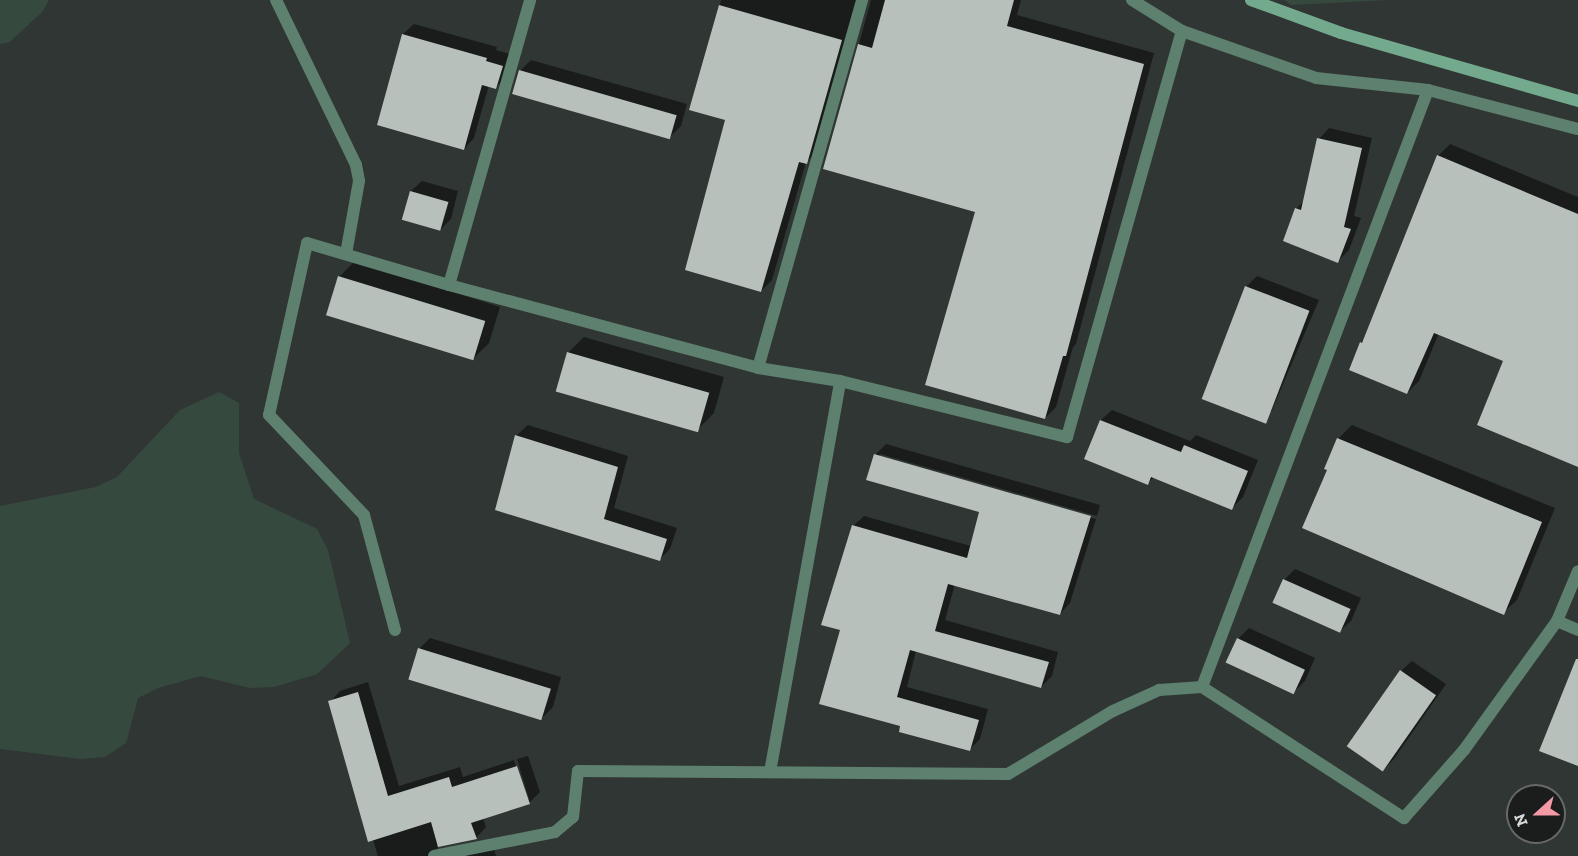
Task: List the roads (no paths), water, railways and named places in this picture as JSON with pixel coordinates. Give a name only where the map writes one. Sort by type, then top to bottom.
[{"type":"street","points":[[276,0],[356,165],[359,181],[346,254]]},
{"type":"street","points":[[448,285],[530,0]]},
{"type":"street","points":[[759,368],[862,0]]},
{"type":"street","points":[[1132,0],[1182,31],[1316,78],[1428,90],[1578,129]]},
{"type":"street","points":[[1251,0],[1341,33],[1578,101]]},
{"type":"street","points":[[395,630],[364,515],[269,416],[307,243],[448,285],[759,368],[840,381],[1067,438],[1182,31]]},
{"type":"street","points":[[1202,687],[1428,90]]},
{"type":"street","points":[[770,772],[840,381]]},
{"type":"street","points":[[434,856],[555,832],[573,817],[578,771],[1008,774],[1113,711],[1159,690],[1202,687],[1404,818],[1464,750],[1557,621],[1578,571]]},
{"type":"street","points":[[1557,621],[1578,630]]}]
